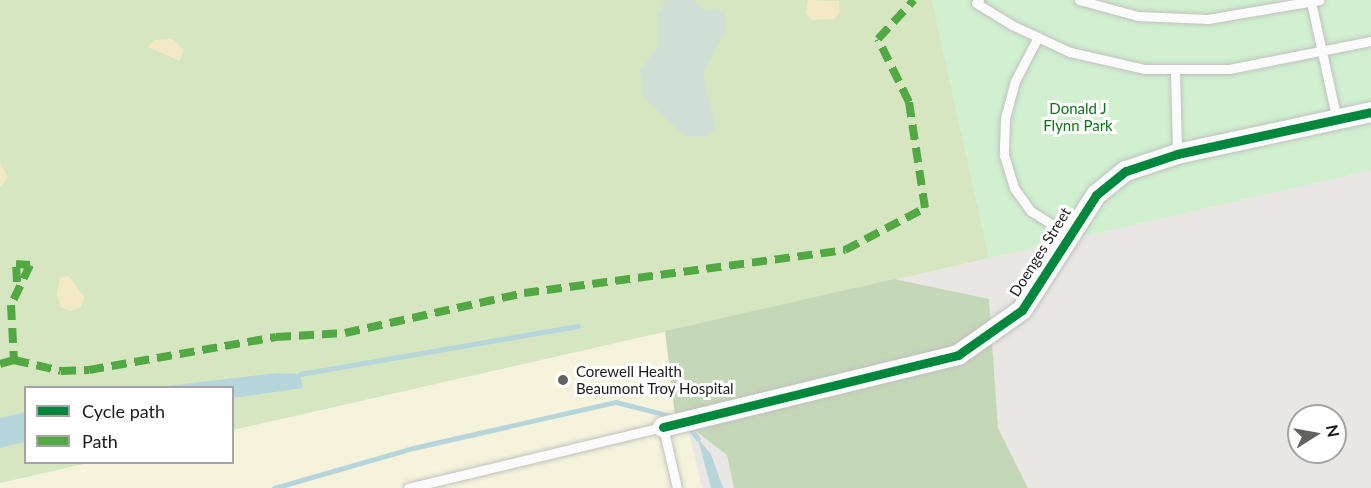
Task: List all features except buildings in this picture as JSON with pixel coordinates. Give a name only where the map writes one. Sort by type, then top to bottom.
[{"type":"street","name":"Doenges Street","points":[[663,427],[958,355],[1022,310],[1070,236],[1111,180],[1177,154],[1371,112]]},
{"type":"lane","points":[[978,0],[976,3],[1038,37],[1104,63],[1175,70],[1229,69],[1322,54],[1371,41]]},
{"type":"lane","points":[[1079,0],[1138,16],[1208,19],[1315,1],[1322,54],[1337,120]]},
{"type":"lane","points":[[1038,37],[1015,81],[1005,119],[1004,156],[1014,188],[1031,211],[1070,236]]},
{"type":"lane","points":[[1175,70],[1177,154]]},
{"type":"lane","points":[[408,488],[663,427],[677,488]]},
{"type":"shaded area","points":[[666,0],[694,0],[702,9],[725,11],[726,30],[703,74],[716,129],[707,136],[685,137],[644,97],[640,70],[659,46],[658,15]]},
{"type":"shaded area","name":"Corewell Health Beaumont Troy Hospital","points":[[665,331],[702,488],[0,488],[0,482],[82,464],[234,464],[234,429]]},
{"type":"green space","points":[[0,0],[932,0],[989,258],[234,430],[234,386],[24,386],[24,464],[84,464],[0,483]]},
{"type":"green space","name":"Donald J Flynn Park","points":[[932,0],[1371,0],[1371,170],[989,258]]},
{"type":"green space","points":[[894,279],[989,299],[998,428],[1028,488],[734,488],[727,455],[675,415],[665,331]]},
{"type":"sand","points":[[808,0],[839,1],[840,12],[834,19],[812,20],[806,14]]},
{"type":"sand","points":[[172,39],[184,50],[180,61],[148,47],[154,40]]},
{"type":"sand","points":[[0,163],[8,178],[0,187]]},
{"type":"sand","points":[[69,276],[84,297],[81,307],[71,311],[61,307],[57,294],[60,278]]},
{"type":"water","points":[[277,373],[300,374],[303,388],[234,398],[234,386],[166,386]]},
{"type":"water","points":[[24,412],[24,442],[0,448],[0,418]]},
{"type":"water","points":[[698,439],[711,454],[723,488],[711,488]]},
{"type":"waterway","points":[[300,374],[578,326]]},
{"type":"waterway","points":[[274,488],[413,448],[616,402],[679,418]]},
{"type":"waterway","points":[[688,426],[698,439]]},
{"type":"marked path","points":[[17,282],[16,264],[30,265],[11,305],[14,360],[61,371],[89,370],[276,337],[345,333],[524,293],[845,250],[925,208],[909,102],[878,39],[914,0]]},
{"type":"marked path","points":[[0,364],[14,360]]},
{"type":"cycle path","points":[[663,427],[958,355],[1022,310],[1096,195],[1126,171],[1177,154],[1371,112]]},
{"type":"place","name":"Corewell Health Beaumont Troy Hospital","points":[[563,380]]}]
